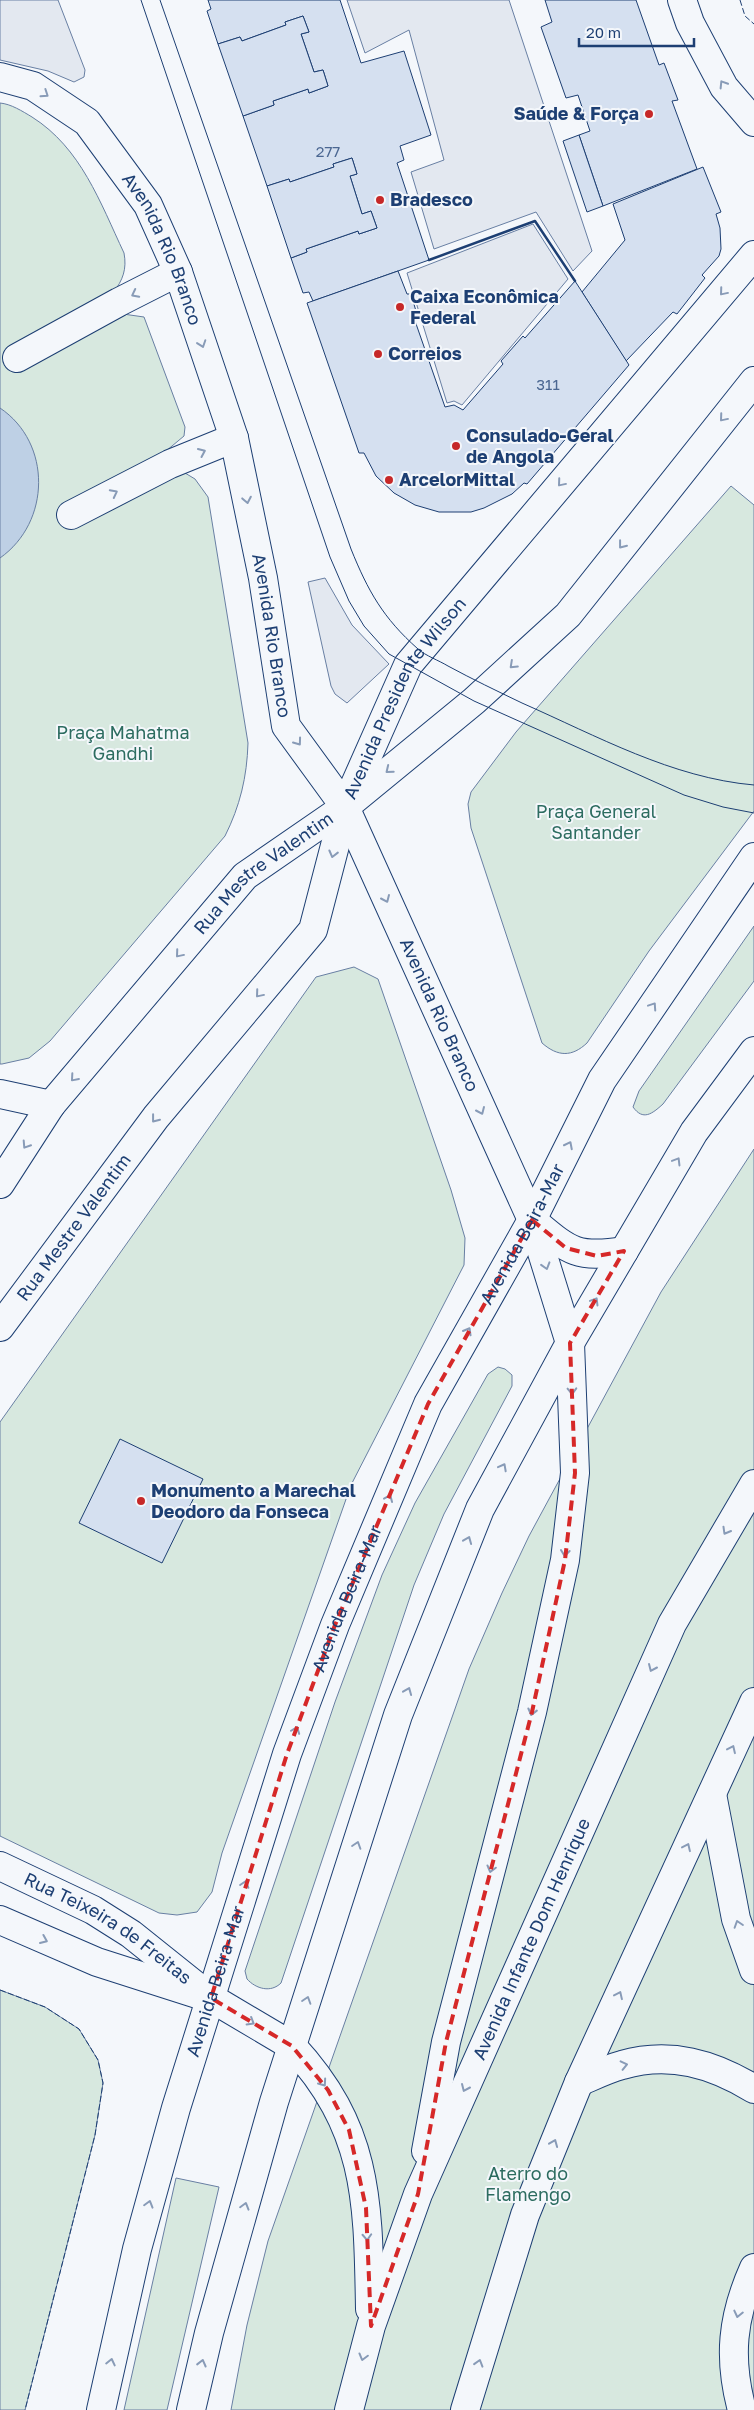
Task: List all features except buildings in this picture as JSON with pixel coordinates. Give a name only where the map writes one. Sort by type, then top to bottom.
[{"type":"main road","points":[[682,0],[690,23],[724,87],[754,122]]},
{"type":"main road","name":"Avenida Rio Branco","points":[[0,77],[33,86],[87,122],[148,205],[178,272],[234,438],[263,578],[286,726],[345,807],[532,1220],[570,1343],[575,1473],[565,1560],[532,1712],[446,2042],[418,2194]]},
{"type":"main road","name":"Avenida Presidente Wilson","points":[[345,807],[408,665],[754,255]]},
{"type":"main road","points":[[17,358],[178,272]]},
{"type":"main road","name":"Avenida Presidente Wilson","points":[[345,807],[474,701],[568,614],[754,381]]},
{"type":"main road","points":[[71,515],[170,464],[234,438]]},
{"type":"main road","name":"Rua Mestre Valentim","points":[[0,1184],[51,1105],[245,876],[345,807]]},
{"type":"main road","name":"Rua Mestre Valentim","points":[[0,1327],[156,1118],[313,930],[345,807]]},
{"type":"main road","name":"Avenida Beira-Mar","points":[[100,2410],[137,2249],[176,2108],[287,1754],[336,1625],[428,1404],[532,1220],[602,1080],[754,857]]},
{"type":"main road","points":[[190,2410],[209,2333],[274,2102],[398,1715],[480,1509],[570,1343],[694,1132],[754,1051]]},
{"type":"main road","points":[[0,1094],[51,1105]]},
{"type":"main road","points":[[532,1220],[566,1248],[597,1256],[624,1251]]},
{"type":"main road","name":"Avenida Infante Dom Henrique","points":[[349,2410],[371,2326],[418,2194],[672,1624],[754,1484]]},
{"type":"main road","points":[[464,2410],[525,2215],[579,2082],[754,1702]]},
{"type":"main road","points":[[712,1794],[736,1919],[754,1970]]},
{"type":"main road","name":"Rua Teixeira de Freitas","points":[[0,1866],[93,1910],[131,1934],[211,1998],[292,2046],[312,2068],[328,2090],[349,2130],[358,2160],[366,2208],[371,2326]]},
{"type":"main road","name":"Rua Teixeira de Freitas","points":[[0,1920],[97,1962],[211,1998]]},
{"type":"main road","points":[[579,2082],[623,2064],[662,2060],[690,2061],[733,2076],[754,2089]]},
{"type":"main road","points":[[742,2410],[735,2384],[734,2331],[743,2293],[754,2268]]},
{"type":"highlighted area","points":[[532,1220],[566,1248],[597,1256],[624,1251],[570,1343],[575,1473],[565,1560],[532,1712],[446,2042],[418,2194],[371,2326],[366,2208],[349,2130],[328,2090],[292,2046],[211,1998],[287,1754],[335,1625],[428,1404]]},
{"type":"green space","name":"Praça Mahatma Gandhi","points":[[0,103],[12,106],[32,117],[64,144],[76,160],[97,196],[124,253],[125,264],[123,274],[113,293],[123,314],[144,317],[185,427],[184,436],[166,451],[174,476],[185,473],[195,479],[208,497],[248,743],[242,791],[235,814],[225,836],[50,1041],[29,1058],[2,1064],[0,1064]]},
{"type":"green space","name":"Praça General Santander","points":[[731,486],[754,505],[754,811],[649,951],[587,1043],[576,1051],[565,1054],[559,1053],[542,1043],[471,828],[468,804],[471,792],[516,732]]},
{"type":"green space","points":[[754,926],[754,981],[663,1104],[651,1113],[640,1114],[633,1107],[639,1091]]},
{"type":"green space","points":[[354,967],[378,979],[451,1190],[465,1238],[464,1265],[351,1485],[222,1853],[212,1892],[197,1912],[177,1915],[159,1913],[0,1836],[0,1422],[316,977]]},
{"type":"green space","name":"Aterro do Flamengo","points":[[754,1149],[754,2410],[231,2410],[247,2325],[268,2241],[469,1669],[529,1536],[661,1292]]},
{"type":"green space","points":[[498,1367],[505,1369],[512,1375],[512,1386],[444,1514],[414,1585],[281,1983],[273,1988],[264,1989],[247,1979],[245,1971],[335,1702],[382,1575],[415,1503],[488,1374]]},
{"type":"green space","points":[[0,1990],[45,2007],[79,2029],[98,2060],[103,2083],[95,2135],[25,2410],[0,2410]]},
{"type":"green space","points":[[176,2178],[219,2187],[167,2410],[124,2410]]},
{"type":"shaded area","points":[[0,0],[58,0],[85,70],[84,77],[74,82],[48,71],[0,60]]},
{"type":"shaded area","points":[[347,0],[509,0],[592,251],[573,271],[536,212],[434,249],[411,172],[444,160],[409,30],[365,53]]},
{"type":"shaded area","points":[[533,224],[568,279],[462,405],[454,401],[447,403],[407,273]]},
{"type":"shaded area","points":[[325,578],[352,625],[389,664],[347,703],[335,694],[331,686],[308,582]]},
{"type":"water","points":[[0,408],[17,423],[29,441],[36,461],[39,483],[36,504],[29,524],[17,543],[0,558]]},
{"type":"tram line","points":[[141,0],[330,557],[349,601],[364,626],[389,654],[474,701],[684,795],[723,807],[754,813]]},
{"type":"tram line","points":[[160,0],[351,549],[370,591],[386,615],[406,638],[425,654],[522,703],[607,742],[664,765],[724,781],[754,785]]},
{"type":"fence","points":[[740,0],[745,16],[754,24]]},
{"type":"fence","points":[[0,1990],[45,2007],[79,2029],[98,2060],[103,2083],[95,2135],[25,2410]]},
{"type":"wall","points":[[429,260],[535,221],[575,281]]},
{"type":"place","name":"Saúde & Força","points":[[649,114]]},
{"type":"place","name":"Bradesco","points":[[380,200]]},
{"type":"place","name":"Caixa Econômica Federal","points":[[400,307]]},
{"type":"place","name":"Correios","points":[[378,354]]},
{"type":"place","name":"Consulado-Geral de Angola","points":[[456,446]]},
{"type":"place","name":"ArcelorMittal","points":[[389,480]]},
{"type":"place","name":"Monumento a Marechal Deodoro da Fonseca","points":[[141,1501]]}]
